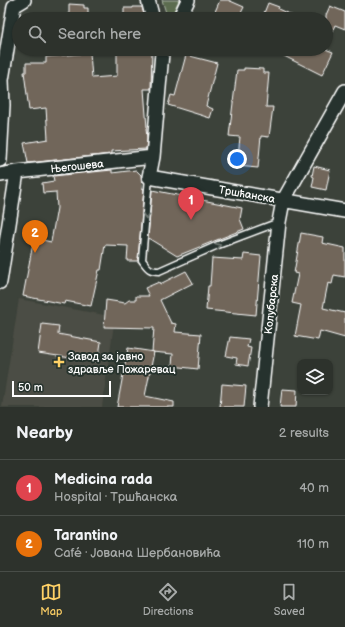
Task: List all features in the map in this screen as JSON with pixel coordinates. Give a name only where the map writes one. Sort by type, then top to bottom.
[{"type":"street","points":[[13,12],[14,6],[24,0]]},
{"type":"street","points":[[148,0],[151,12]]},
{"type":"street","points":[[182,12],[188,0]]},
{"type":"street","points":[[0,160],[3,105],[1,79],[12,17]]},
{"type":"street","points":[[150,177],[162,56]]},
{"type":"street","name":"Колубарска","points":[[260,407],[279,222],[283,200],[345,91]]},
{"type":"street","name":"Његошева","points":[[0,175],[153,158]]},
{"type":"street","points":[[0,282],[17,172]]},
{"type":"street","name":"Тршћанска","points":[[150,177],[345,211]]},
{"type":"lane","points":[[150,177],[142,260],[147,268],[153,271],[159,271],[218,245],[279,222]]},
{"type":"shaded area","name":"Завод за јавно здравље Пожаревац","points":[[19,299],[115,317],[102,407],[2,407]]},
{"type":"green space","points":[[162,0],[179,0],[173,12],[166,12]]},
{"type":"building","points":[[220,0],[228,0],[244,7],[242,12],[215,12]]},
{"type":"building","points":[[268,3],[279,7],[278,9],[285,12],[264,12]]},
{"type":"building","points":[[69,4],[84,5],[84,8],[88,8],[88,12],[69,12]]},
{"type":"building","points":[[330,6],[345,12],[345,29],[335,25],[333,29],[333,12],[327,12]]},
{"type":"building","points":[[142,7],[143,12],[124,12],[124,8]]},
{"type":"building","points":[[90,56],[92,78],[117,76],[117,56],[152,56],[151,89],[144,89],[147,128],[146,149],[111,151],[111,154],[28,163],[24,143],[48,139],[46,108],[29,110],[24,72],[26,72],[26,63],[46,63],[46,57]]},
{"type":"building","points":[[186,56],[217,63],[206,106],[213,109],[210,118],[168,105],[171,95],[175,96]]},
{"type":"building","points":[[284,56],[331,56],[322,75]]},
{"type":"building","points":[[244,68],[263,69],[263,73],[269,73],[266,107],[273,107],[269,137],[261,136],[258,168],[237,166],[240,137],[229,136],[237,70],[244,70]]},
{"type":"building","points":[[314,166],[330,170],[326,190],[312,187]]},
{"type":"building","points":[[112,170],[112,173],[136,170],[141,175],[142,188],[144,189],[138,261],[127,261],[128,246],[105,245],[101,270],[99,270],[91,306],[65,301],[64,304],[23,296],[34,238],[51,242],[57,208],[56,192],[43,193],[42,183],[54,181],[53,176]]},
{"type":"building","points":[[152,190],[242,208],[240,219],[244,229],[177,256],[148,238]]},
{"type":"building","points":[[301,233],[323,237],[322,243],[345,248],[345,277],[334,275],[332,284],[328,283],[323,308],[345,313],[345,338],[320,331],[318,340],[295,336],[301,305],[292,303],[298,274],[294,273]]},
{"type":"building","points":[[244,254],[261,256],[256,315],[206,310],[208,286],[210,286],[212,258],[243,260]]},
{"type":"building","points":[[186,271],[193,283],[160,300],[171,323],[176,324],[175,332],[201,334],[198,369],[172,366],[173,354],[152,352],[154,328],[104,327],[106,300],[125,303],[129,300],[136,300],[136,296],[149,296],[145,288],[159,282],[160,284]]},
{"type":"building","points":[[42,324],[59,326],[58,334],[101,342],[98,362],[38,353]]},
{"type":"building","points":[[230,337],[249,339],[247,347],[251,348],[248,366],[236,364],[237,358],[226,356]]},
{"type":"building","points":[[128,348],[154,352],[145,396],[174,402],[174,407],[117,407]]},
{"type":"building","points":[[222,384],[246,386],[244,407],[220,407]]},
{"type":"building","points":[[282,389],[297,390],[296,407],[280,407]]},
{"type":"place","name":"Medicina rada","points":[[191,220]]},
{"type":"place","name":"Tarantino","points":[[35,253]]},
{"type":"place","name":"Завод за јавно здравље Пожаревац","points":[[59,362]]}]
